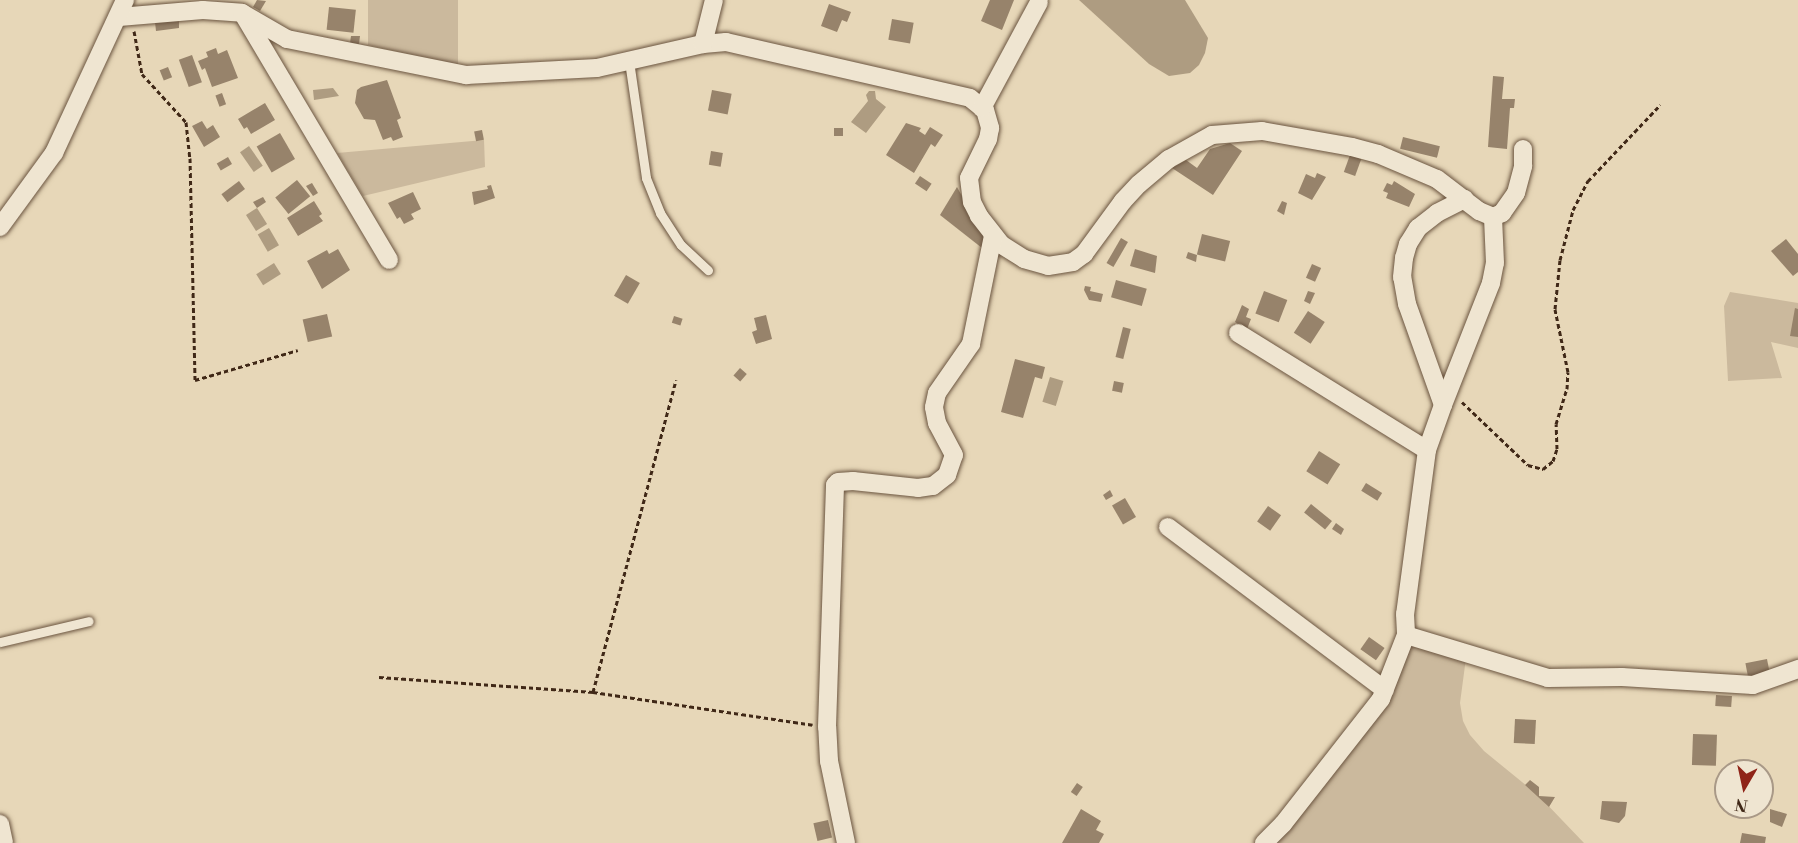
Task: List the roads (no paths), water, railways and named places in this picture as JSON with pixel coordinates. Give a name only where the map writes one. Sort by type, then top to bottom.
[{"type":"street","points":[[702,44],[714,0]]},
{"type":"street","points":[[982,108],[1039,2]]},
{"type":"street","points":[[0,227],[54,153],[125,11],[203,10],[242,13],[287,39],[466,75],[597,68],[702,44],[726,42],[970,98],[982,108],[988,118],[988,139],[969,178],[969,190],[979,216],[993,236],[1012,252],[1048,266],[1073,262],[1084,254],[1123,201],[1169,159],[1212,135],[1239,131],[1278,133],[1378,154],[1437,179],[1479,212],[1493,217],[1502,213],[1516,193],[1523,166],[1523,149]]},
{"type":"street","points":[[242,13],[389,260]]},
{"type":"street","points":[[1446,398],[1407,304],[1402,277],[1408,243],[1418,228],[1437,213],[1465,199]]},
{"type":"street","points":[[1264,843],[1283,824],[1385,690],[1406,635],[1404,614],[1427,450],[1491,283],[1495,263],[1493,217]]},
{"type":"street","points":[[846,843],[829,761],[827,727],[835,485],[838,482],[853,482],[918,488],[933,486],[947,475],[954,455],[937,423],[934,407],[937,393],[971,344],[993,236]]},
{"type":"street","points":[[1238,333],[1427,450]]},
{"type":"street","points":[[1168,527],[1385,690]]},
{"type":"street","points":[[1406,635],[1548,678],[1622,676],[1753,685],[1798,669]]},
{"type":"street","points":[[0,824],[4,843]]},
{"type":"lane","points":[[629,61],[646,178],[660,213],[681,245],[708,270]]},
{"type":"lane","points":[[0,642],[90,621]]}]
